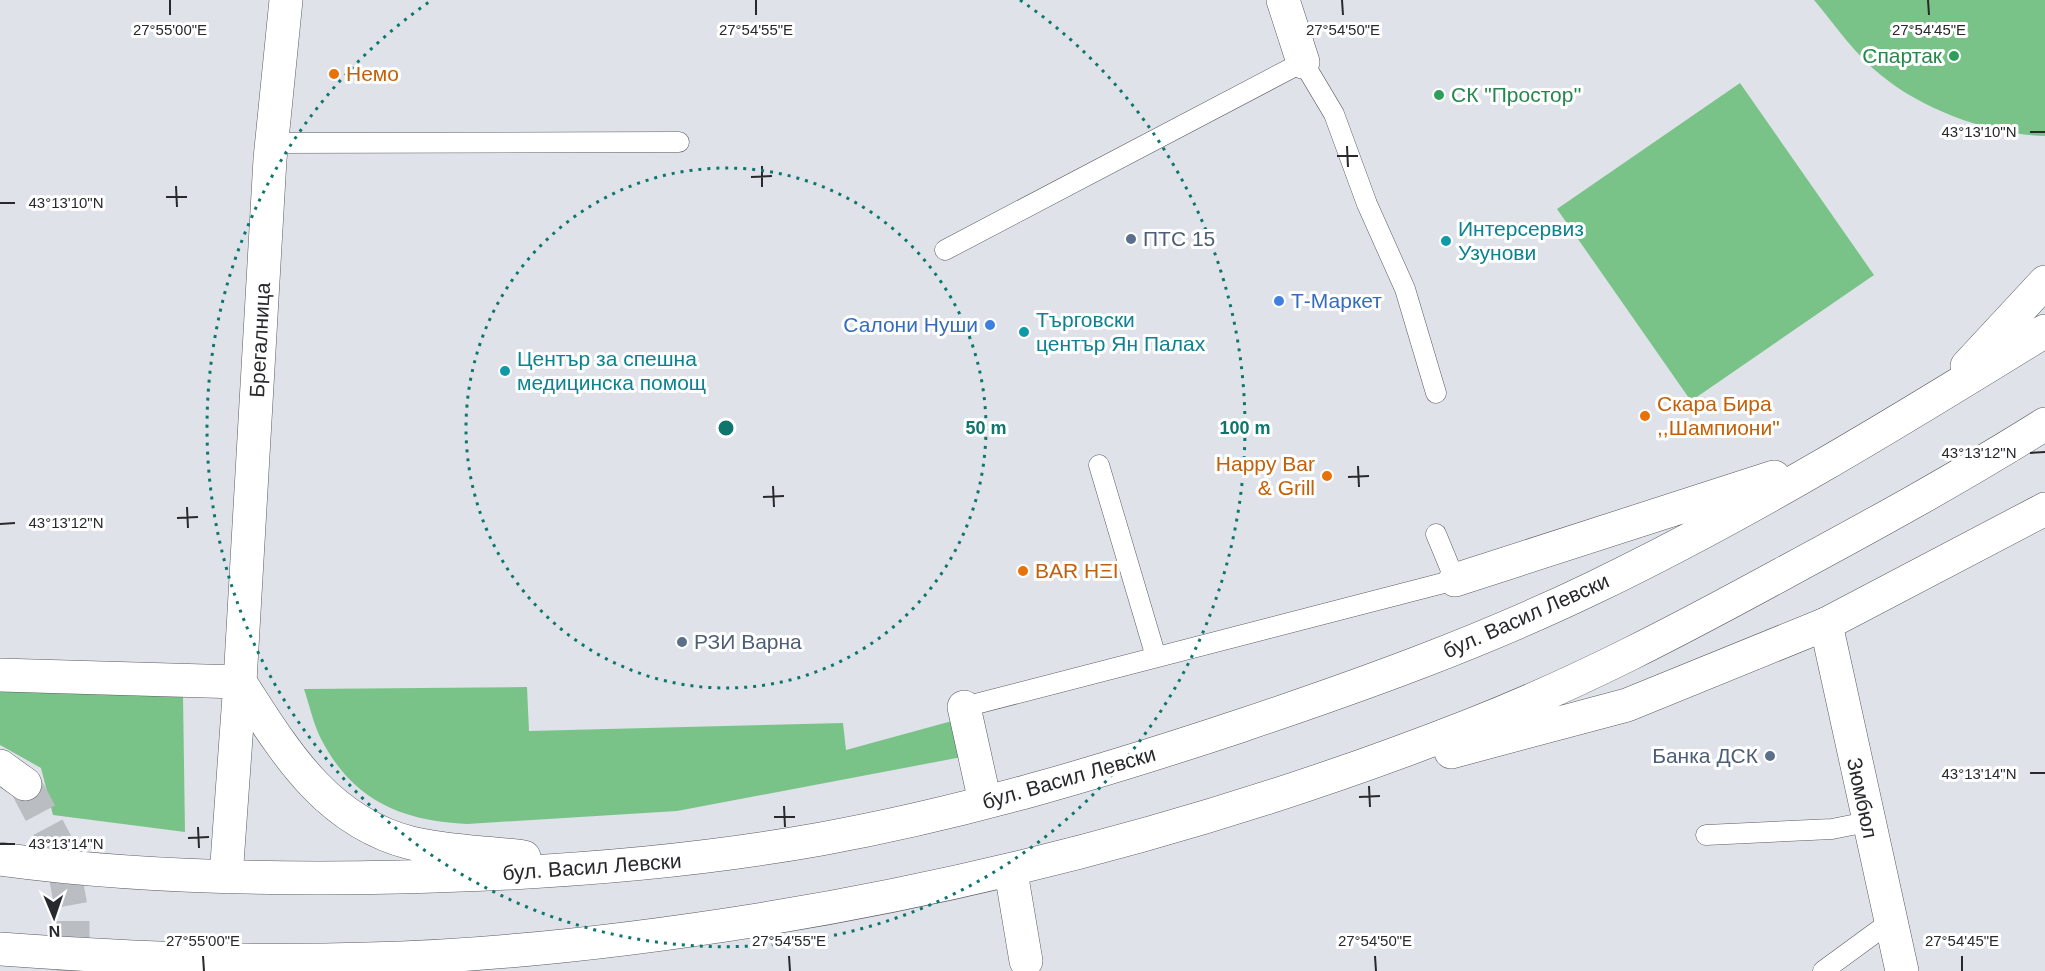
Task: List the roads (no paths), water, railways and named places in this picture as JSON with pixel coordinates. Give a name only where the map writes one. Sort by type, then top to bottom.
[{"type":"main road","name":"Брегалница","points":[[226,877],[272,142],[286,0]]},
{"type":"main road","points":[[1283,0],[1303,62]]},
{"type":"main road","points":[[1938,397],[2045,282]]},
{"type":"main road","name":"бул. Васил Левски","points":[[0,859],[146,873],[296,879],[440,876],[609,867],[689,860],[784,845],[901,822],[985,802],[1133,762],[1312,702],[1480,638],[1590,589],[1707,531],[1938,397],[2045,331]]},
{"type":"main road","points":[[1246,806],[1474,724],[1647,646],[1881,521],[2045,424]]},
{"type":"main road","points":[[1455,580],[1836,457]]},
{"type":"main road","points":[[0,950],[195,958],[323,960],[466,954],[650,936],[819,910],[1011,872],[1246,806],[1628,705],[1826,624],[2045,508]]},
{"type":"main road","name":"Зюмбюл","points":[[1826,624],[1902,971]]},
{"type":"main road","points":[[0,675],[240,682],[281,745],[309,781],[353,820],[411,843],[609,867]]},
{"type":"main road","points":[[964,707],[985,802]]},
{"type":"main road","points":[[1011,872],[1026,966]]},
{"type":"main road","points":[[288,971],[323,960]]},
{"type":"lane","points":[[945,250],[1303,62],[1334,114],[1367,204],[1405,289],[1436,393]]},
{"type":"lane","points":[[272,142],[679,142]]},
{"type":"lane","points":[[1100,465],[1156,657]]},
{"type":"lane","points":[[964,707],[1455,580],[1436,534]]},
{"type":"lane","points":[[1706,835],[1832,829],[1868,822]]},
{"type":"lane","points":[[1823,971],[1890,922]]},
{"type":"tunnel","points":[[25,784],[61,852],[73,918],[73,971]]},
{"type":"place","name":"Спартак","points":[[1954,56]]},
{"type":"place","name":"Немо","points":[[334,74]]},
{"type":"place","name":"СК \"Простор''","points":[[1439,95]]},
{"type":"place","name":"ПТС 15","points":[[1131,239]]},
{"type":"place","name":"Интерсервиз Узунови","points":[[1446,241]]},
{"type":"place","name":"Т-Маркет","points":[[1279,301]]},
{"type":"place","name":"Салони Нуши","points":[[990,325]]},
{"type":"place","name":"Търговски център Ян Палах","points":[[1024,332]]},
{"type":"place","name":"Център за спешна медицинска помощ","points":[[505,371]]},
{"type":"place","name":"Скара Бира ,,Шампиони\"","points":[[1645,416]]},
{"type":"place","name":"Happy Bar & Grill","points":[[1327,476]]},
{"type":"place","name":"BAR HΞI","points":[[1023,571]]},
{"type":"place","name":"РЗИ Варна","points":[[682,642]]},
{"type":"place","name":"Банка ДСК","points":[[1770,756]]}]
